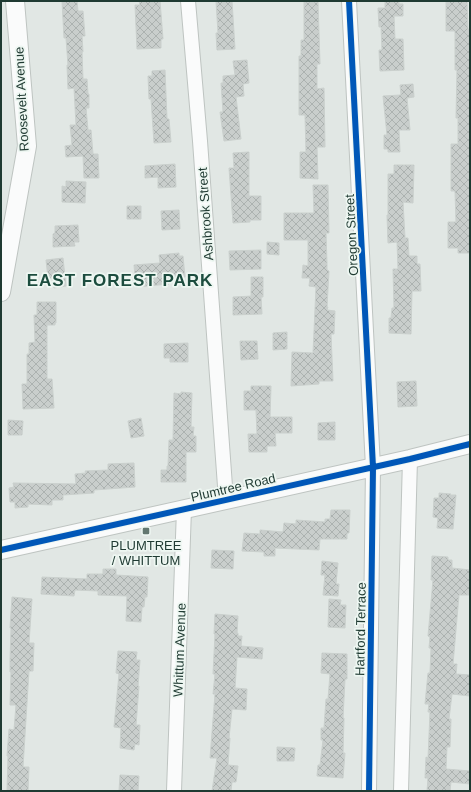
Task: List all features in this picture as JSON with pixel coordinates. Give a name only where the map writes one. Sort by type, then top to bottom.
[{"type":"street","name":"Roosevelt Avenue","points":[[1,292],[27,146],[14,1]]},
{"type":"street","name":"Ashbrook Street","points":[[188,1],[200,141],[226,500]]},
{"type":"street","name":"Oregon Street","points":[[350,1],[373,467]]},
{"type":"street","name":"Plumtree Road","points":[[1,550],[410,459],[470,444]]},
{"type":"street","points":[[401,791],[410,459]]},
{"type":"street","name":"Hartford Terrace","points":[[369,791],[373,467]]},
{"type":"street","name":"Whittum Avenue","points":[[174,791],[184,509]]},
{"type":"building","points":[[62,1],[77,1],[78,11],[83,11],[85,36],[82,36],[83,79],[87,79],[89,94],[89,108],[86,108],[88,130],[91,130],[93,154],[98,154],[99,178],[84,178],[83,156],[66,157],[65,146],[72,145],[70,125],[76,125],[74,88],[68,89],[68,65],[66,38],[64,38]]},
{"type":"building","points":[[139,1],[160,1],[163,39],[161,39],[161,48],[137,49],[135,5],[140,5]]},
{"type":"building","points":[[216,1],[232,1],[235,49],[217,50],[216,33],[218,33]]},
{"type":"building","points":[[385,1],[399,1],[399,4],[403,4],[403,16],[394,16],[395,39],[403,39],[404,70],[380,71],[379,50],[382,50],[378,8],[385,8]]},
{"type":"building","points":[[446,1],[467,1],[468,29],[470,29],[470,253],[458,253],[458,248],[448,248],[448,222],[456,222],[455,191],[451,191],[451,144],[458,144],[458,118],[456,118],[457,70],[455,70],[455,31],[446,31]]},
{"type":"building","points":[[304,2],[318,2],[320,64],[317,64],[317,89],[324,88],[325,147],[317,147],[318,179],[300,178],[300,152],[306,152],[305,115],[299,115],[299,56],[301,56],[301,40],[304,40]]},
{"type":"building","points":[[247,60],[249,83],[243,84],[244,96],[236,97],[241,139],[224,141],[220,112],[223,112],[221,83],[223,83],[223,76],[235,75],[233,61]]},
{"type":"building","points":[[165,70],[167,119],[169,119],[171,142],[154,143],[148,76],[152,76],[152,71]]},
{"type":"building","points":[[413,84],[414,97],[407,98],[410,130],[399,130],[400,152],[388,152],[388,149],[384,149],[384,135],[387,135],[383,96],[401,95],[400,85]]},
{"type":"building","points":[[249,152],[249,196],[261,196],[261,220],[233,223],[229,168],[234,168],[233,153]]},
{"type":"building","points":[[175,164],[176,187],[158,188],[158,177],[145,178],[145,166]]},
{"type":"building","points":[[394,165],[414,165],[413,203],[403,202],[405,238],[408,238],[409,256],[417,256],[417,264],[420,264],[421,291],[412,291],[411,334],[389,333],[389,318],[391,318],[392,308],[394,308],[393,269],[398,269],[397,242],[388,243],[388,174],[394,174]]},
{"type":"building","points":[[66,181],[86,182],[85,203],[62,202],[62,186],[66,187]]},
{"type":"building","points":[[313,185],[328,185],[329,233],[326,233],[327,270],[329,271],[327,310],[335,311],[334,334],[331,334],[333,381],[319,381],[319,384],[291,386],[292,352],[313,353],[316,287],[309,286],[310,278],[302,278],[303,265],[308,266],[308,240],[284,240],[284,213],[314,213]]},
{"type":"building","points":[[127,206],[141,206],[141,219],[127,219]]},
{"type":"building","points":[[179,210],[180,229],[162,230],[161,211]]},
{"type":"building","points":[[78,225],[79,242],[74,242],[75,246],[53,247],[53,234],[55,233],[55,226]]},
{"type":"building","points":[[267,242],[279,243],[279,255],[267,254]]},
{"type":"building","points":[[261,250],[261,269],[230,270],[229,251]]},
{"type":"building","points":[[179,253],[179,256],[183,256],[185,277],[168,278],[169,284],[136,287],[134,265],[160,263],[159,255]]},
{"type":"building","points":[[63,258],[66,286],[54,288],[53,278],[48,278],[46,260]]},
{"type":"building","points":[[251,277],[263,277],[263,297],[261,297],[262,314],[233,315],[233,297],[253,296],[251,296]]},
{"type":"building","points":[[37,302],[56,302],[56,323],[55,325],[47,325],[47,379],[52,379],[54,408],[23,409],[22,384],[27,384],[27,354],[29,354],[29,343],[35,342],[34,315],[37,315]]},
{"type":"building","points":[[287,332],[287,349],[273,350],[273,333]]},
{"type":"building","points":[[240,341],[257,341],[258,359],[241,360]]},
{"type":"building","points":[[188,343],[188,362],[170,362],[170,358],[164,358],[164,344]]},
{"type":"building","points":[[416,381],[417,406],[398,407],[397,382]]},
{"type":"building","points":[[251,386],[271,386],[270,417],[292,417],[292,433],[275,433],[276,446],[267,446],[267,452],[249,452],[248,434],[257,434],[256,410],[244,410],[244,391],[251,391]]},
{"type":"building","points":[[181,392],[192,393],[191,427],[194,427],[193,436],[196,436],[196,452],[186,452],[186,482],[161,482],[161,470],[167,470],[168,466],[169,440],[173,440],[174,393],[181,394]]},
{"type":"building","points":[[141,418],[144,436],[131,438],[128,421]]},
{"type":"building","points":[[8,420],[23,421],[22,435],[8,435]]},
{"type":"building","points":[[335,422],[335,440],[318,440],[318,423]]},
{"type":"building","points":[[134,463],[135,487],[94,490],[94,493],[63,495],[63,500],[52,500],[52,505],[28,504],[28,507],[15,508],[15,502],[10,502],[9,488],[14,487],[13,483],[76,484],[75,474],[86,473],[85,471],[108,470],[108,464]]},
{"type":"building","points":[[439,493],[456,495],[453,529],[437,528],[438,518],[433,517],[434,498],[439,498]]},
{"type":"building","points":[[331,510],[350,510],[349,533],[347,533],[347,539],[320,539],[319,550],[275,548],[275,556],[264,556],[264,552],[242,551],[244,533],[260,534],[260,530],[283,532],[284,523],[296,524],[296,520],[325,522],[325,519],[330,519]]},
{"type":"building","points":[[212,550],[234,551],[233,569],[211,568]]},
{"type":"building","points":[[432,556],[448,557],[448,560],[452,560],[452,568],[470,570],[470,595],[459,595],[453,664],[457,664],[456,674],[470,675],[470,696],[452,694],[449,719],[451,719],[450,747],[447,747],[446,769],[470,771],[470,784],[451,782],[450,791],[427,791],[428,778],[425,778],[426,757],[428,758],[430,712],[428,712],[429,704],[425,704],[428,673],[430,673],[431,648],[429,648],[430,637],[428,636],[433,580],[431,580]]},
{"type":"building","points":[[322,561],[338,563],[336,584],[339,584],[338,596],[323,595],[325,575],[321,575]]},
{"type":"building","points":[[103,569],[116,569],[116,575],[148,577],[147,597],[145,597],[144,607],[142,607],[141,622],[126,621],[127,596],[98,595],[98,591],[75,590],[74,596],[41,594],[42,577],[87,579],[87,574],[103,574]]},
{"type":"building","points":[[12,597],[32,599],[29,643],[34,643],[33,671],[29,671],[23,767],[29,767],[28,791],[7,791],[9,729],[14,730],[16,705],[10,705],[10,628]]},
{"type":"building","points":[[329,599],[341,600],[340,605],[346,605],[345,628],[328,627]]},
{"type":"building","points":[[215,614],[238,616],[237,633],[238,636],[242,636],[241,646],[263,648],[262,659],[237,657],[235,688],[247,689],[246,710],[232,709],[228,765],[238,766],[236,782],[232,782],[231,791],[212,791],[217,758],[210,758],[215,694],[213,694],[215,674],[213,674]]},
{"type":"building","points":[[118,651],[137,652],[136,660],[140,660],[136,725],[140,725],[139,745],[135,744],[134,750],[120,748],[121,728],[114,727],[119,674],[116,673]]},
{"type":"building","points":[[322,653],[347,654],[347,679],[345,679],[343,718],[343,753],[345,753],[343,778],[317,776],[323,740],[321,740],[321,728],[324,728],[326,699],[328,699],[330,674],[321,673]]},
{"type":"building","points":[[277,747],[295,748],[294,761],[277,761]]},
{"type":"building","points":[[120,775],[139,776],[138,791],[119,791]]},
{"type":"cycle path","points":[[349,1],[373,467],[369,791]]},
{"type":"cycle path","points":[[1,550],[410,459],[470,444]]},
{"type":"place","name":"PLUMTREE / WHITTUM","points":[[146,531]]},
{"type":"district","name":"EAST FOREST PARK","points":[[120,280]]}]
